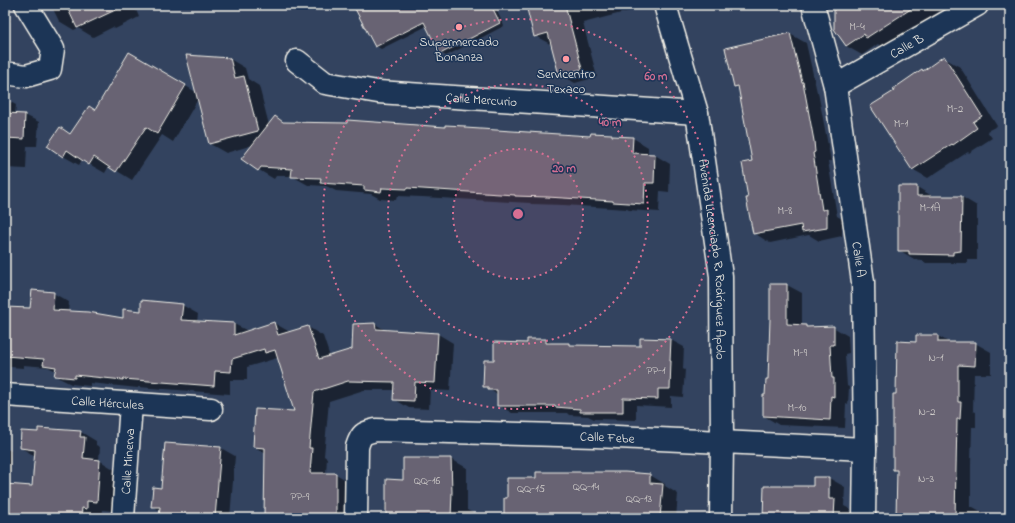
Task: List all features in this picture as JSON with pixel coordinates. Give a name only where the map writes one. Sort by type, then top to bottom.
[{"type":"street","points":[[5,73],[26,76],[50,69],[53,49],[26,5]]},
{"type":"street","name":"Avenida Licenciado R. Rodríguez Apolo","points":[[665,5],[697,113],[721,276],[721,518]]},
{"type":"street","name":"Calle A","points":[[813,5],[835,86],[863,282],[866,449],[864,518]]},
{"type":"street","name":"Calle B","points":[[835,86],[977,5]]},
{"type":"street","name":"Calle Mercurio","points":[[298,61],[325,83],[378,92],[697,113]]},
{"type":"street","name":"Calle Hércules","points":[[5,395],[211,409]]},
{"type":"street","name":"Calle Minerva","points":[[123,518],[130,404]]},
{"type":"street","name":"Calle Febe","points":[[356,518],[357,447],[360,437],[368,432],[376,430],[596,436],[866,449]]},
{"type":"building","points":[[66,5],[126,5],[77,28]]},
{"type":"building","name":"Supermercado Bonanza","points":[[353,5],[491,5],[500,23],[440,54],[424,22],[375,47]]},
{"type":"building","points":[[526,5],[565,5],[582,69],[559,75],[548,33],[534,37]]},
{"type":"building","points":[[834,5],[917,5],[866,38],[864,34],[846,46],[834,29]]},
{"type":"building","points":[[790,33],[803,82],[814,141],[815,152],[813,153],[822,210],[827,209],[827,228],[802,232],[801,225],[753,234],[746,198],[748,198],[742,163],[752,161],[738,86],[734,87],[725,48]]},
{"type":"building","points":[[129,52],[186,85],[157,134],[146,127],[116,172],[94,157],[89,165],[67,150],[63,157],[47,146],[60,127],[70,134],[89,106],[95,110]]},
{"type":"building","points":[[186,55],[230,58],[235,78],[244,76],[258,131],[209,144]]},
{"type":"building","points":[[944,56],[982,116],[973,122],[977,128],[953,145],[952,144],[912,170],[870,106],[894,91],[893,89],[922,69],[923,71]]},
{"type":"building","points":[[5,113],[25,114],[24,139],[5,138]]},
{"type":"building","points":[[275,116],[283,122],[347,123],[347,120],[445,127],[445,125],[465,126],[465,128],[590,136],[591,133],[612,134],[612,136],[633,137],[632,153],[655,154],[654,183],[645,183],[644,204],[407,188],[382,188],[381,192],[364,190],[364,186],[320,183],[321,178],[291,177],[292,169],[261,167],[258,171],[241,159]]},
{"type":"building","points":[[898,186],[917,186],[917,196],[962,196],[961,251],[953,252],[953,255],[909,254],[909,251],[898,251]]},
{"type":"building","points":[[770,284],[787,284],[787,324],[806,325],[806,327],[834,326],[834,345],[830,345],[832,378],[834,378],[834,397],[831,396],[830,420],[763,416],[763,395],[765,395],[766,379],[768,379]]},
{"type":"building","points":[[32,290],[54,292],[53,310],[88,312],[123,318],[123,309],[141,311],[141,300],[183,304],[181,320],[234,323],[234,335],[274,322],[278,335],[308,326],[319,359],[352,349],[353,324],[375,323],[376,329],[438,333],[435,383],[415,382],[414,401],[393,400],[394,382],[348,381],[314,392],[309,448],[312,448],[310,473],[336,473],[336,518],[264,518],[265,448],[253,447],[255,409],[294,411],[275,350],[265,353],[264,349],[232,359],[231,372],[215,371],[214,386],[75,375],[75,378],[54,376],[56,367],[43,365],[44,359],[5,356],[5,307],[30,308]]},
{"type":"building","points":[[916,335],[938,335],[938,342],[976,342],[975,366],[958,365],[958,402],[961,402],[960,419],[957,419],[955,518],[896,518],[897,470],[893,470],[893,394],[896,394],[897,341],[916,342]]},
{"type":"building","points":[[640,338],[671,339],[670,389],[658,389],[658,399],[623,398],[623,412],[580,412],[580,409],[555,406],[497,406],[497,390],[488,390],[488,387],[483,387],[484,360],[494,360],[494,342],[527,343],[527,339],[546,339],[546,343],[569,343],[569,345],[640,346]]},
{"type":"building","points":[[38,428],[81,431],[80,437],[85,437],[83,458],[100,460],[97,502],[87,501],[87,509],[82,508],[81,518],[31,518],[31,516],[5,514],[5,484],[32,486],[35,450],[20,448],[21,431],[38,432]]},
{"type":"building","points":[[165,443],[221,447],[215,518],[159,518],[160,507],[151,507],[153,487],[161,488]]},
{"type":"building","points":[[403,458],[451,458],[451,518],[386,518],[386,479],[403,480]]},
{"type":"building","points":[[536,472],[625,472],[650,474],[650,483],[663,484],[660,518],[504,518],[504,498],[507,498],[507,478],[536,478]]},
{"type":"building","points":[[813,477],[829,477],[829,499],[835,499],[834,518],[763,518],[764,486],[813,486]]},
{"type":"place","name":"Supermercado Bonanza","points":[[459,27]]},
{"type":"place","name":"Servicentro Texaco","points":[[566,59]]}]
